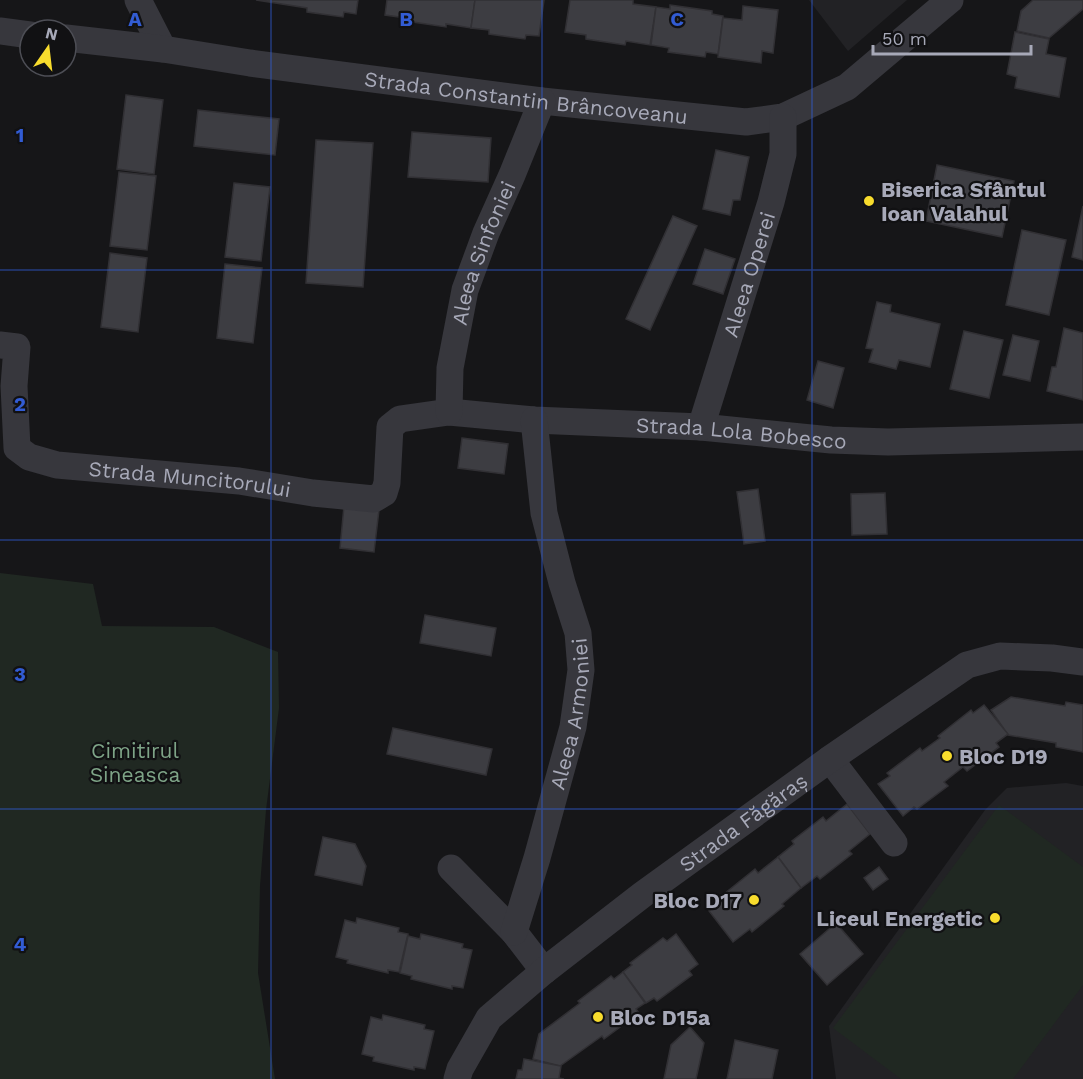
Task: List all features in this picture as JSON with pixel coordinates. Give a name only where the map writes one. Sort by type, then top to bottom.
[{"type":"street","points":[[138,0],[163,49]]},
{"type":"street","name":"Strada Constantin Brâncoveanu","points":[[78,39],[542,101],[746,122],[783,117],[847,87],[950,0]]},
{"type":"street","points":[[0,31],[18,33]]},
{"type":"street","name":"Aleea Sinfoniei","points":[[449,412],[450,368],[465,290],[486,233],[542,101]]},
{"type":"street","name":"Aleea Operei","points":[[701,427],[771,202],[783,154],[783,117]]},
{"type":"street","name":"Strada Muncitorului","points":[[8,346],[14,386],[17,448],[29,457],[57,465],[239,481],[313,493],[374,499],[384,493],[387,483],[390,427],[400,418]]},
{"type":"street","name":"Strada Lola Bobesco","points":[[400,418],[449,412],[534,420],[701,427],[831,440],[888,442],[1083,437]]},
{"type":"street","name":"Aleea Armoniei","points":[[514,932],[573,727],[581,670],[578,633],[544,513],[534,420]]},
{"type":"street","name":"Strada Făgăraș","points":[[457,1079],[460,1069],[489,1018],[544,971],[642,895],[830,759],[967,665],[1000,656],[1083,662]]},
{"type":"street","points":[[830,759],[894,843]]},
{"type":"street","points":[[451,868],[514,932],[544,971]]},
{"type":"shaded area","points":[[809,0],[907,0],[848,51]]},
{"type":"shaded area","name":"Liceul Energetic","points":[[1066,783],[1083,786],[1083,1079],[836,1079],[829,1026],[985,810],[1007,788]]},
{"type":"green space","name":"Cimitirul Sineasca","points":[[0,573],[93,584],[102,626],[214,627],[278,652],[279,708],[266,810],[260,886],[258,973],[275,1079],[0,1079]]},
{"type":"green space","name":"Liceul Energetic","points":[[999,805],[1083,867],[1083,985],[1013,1079],[901,1079],[833,1028]]},
{"type":"building","points":[[256,0],[358,0],[356,14],[344,12],[343,17],[307,12],[307,8]]},
{"type":"building","points":[[387,0],[475,0],[471,28],[406,21],[406,18],[385,15]]},
{"type":"building","points":[[475,0],[544,0],[539,36],[526,35],[525,39],[489,34],[489,30],[471,28]]},
{"type":"building","points":[[570,0],[633,0],[633,4],[656,7],[650,45],[626,41],[625,45],[586,39],[586,35],[565,32]]},
{"type":"building","points":[[1033,0],[1083,0],[1083,9],[1049,38],[1017,31],[1021,11]]},
{"type":"building","points":[[670,5],[712,11],[712,14],[723,16],[718,54],[706,52],[705,57],[668,52],[669,48],[651,45],[656,7],[670,9]]},
{"type":"building","points":[[743,6],[778,10],[773,53],[762,51],[761,63],[718,57],[723,18],[742,20]]},
{"type":"building","points":[[1015,32],[1049,39],[1046,54],[1066,58],[1059,97],[1015,88],[1017,77],[1007,74]]},
{"type":"building","points":[[126,95],[163,100],[154,174],[117,169]]},
{"type":"building","points":[[198,110],[279,119],[275,155],[194,146]]},
{"type":"building","points":[[412,132],[491,138],[488,182],[408,177]]},
{"type":"building","points":[[316,140],[373,143],[363,287],[306,283]]},
{"type":"building","points":[[716,150],[749,157],[740,200],[733,200],[730,215],[703,209]]},
{"type":"building","points":[[937,165],[1014,181],[1002,237],[926,221]]},
{"type":"building","points":[[119,172],[156,176],[147,250],[110,246]]},
{"type":"building","points":[[234,183],[270,187],[261,261],[225,257]]},
{"type":"building","points":[[1083,206],[1083,260],[1072,257]]},
{"type":"building","points":[[673,216],[697,226],[650,330],[626,319]]},
{"type":"building","points":[[1022,230],[1066,240],[1049,315],[1006,305]]},
{"type":"building","points":[[705,249],[735,259],[723,294],[693,284]]},
{"type":"building","points":[[110,253],[147,258],[138,332],[101,327]]},
{"type":"building","points":[[225,264],[262,268],[253,343],[217,338]]},
{"type":"building","points":[[877,302],[891,305],[890,312],[940,324],[930,367],[899,360],[896,369],[869,362],[873,349],[866,348]]},
{"type":"building","points":[[1064,328],[1083,333],[1083,400],[1047,391],[1052,367],[1056,367]]},
{"type":"building","points":[[964,331],[1003,340],[989,398],[950,389]]},
{"type":"building","points":[[1013,335],[1039,341],[1030,381],[1003,375]]},
{"type":"building","points":[[818,361],[844,368],[833,408],[807,400]]},
{"type":"building","points":[[462,438],[508,444],[504,474],[458,468]]},
{"type":"building","points":[[758,489],[765,541],[744,544],[737,492]]},
{"type":"building","points":[[885,493],[887,534],[852,535],[851,494]]},
{"type":"building","points":[[344,506],[379,510],[374,552],[340,548]]},
{"type":"building","points":[[425,615],[496,628],[491,656],[420,643]]},
{"type":"building","points":[[1011,697],[1065,706],[1066,702],[1083,705],[1083,752],[1056,747],[1056,743],[1008,735],[991,710]]},
{"type":"building","name":"Bloc D19","points":[[984,705],[1008,734],[996,743],[999,747],[967,771],[963,767],[944,782],[948,786],[917,809],[914,807],[903,816],[878,784],[890,776],[887,773],[920,748],[922,751],[971,710],[973,713]]},
{"type":"building","points":[[393,728],[492,749],[486,775],[387,754]]},
{"type":"building","points":[[847,804],[870,834],[849,851],[852,854],[820,879],[817,876],[801,888],[778,857],[794,844],[792,841],[823,817],[826,821]]},
{"type":"building","points":[[323,837],[355,844],[366,866],[362,885],[315,875]]},
{"type":"building","name":"Bloc D17","points":[[778,857],[801,888],[782,904],[784,906],[752,932],[750,929],[733,942],[709,911],[727,897],[724,894],[755,869],[758,873]]},
{"type":"building","points":[[879,867],[888,879],[873,890],[864,878]]},
{"type":"building","points":[[357,918],[399,928],[398,932],[408,934],[399,972],[388,970],[388,973],[347,963],[348,960],[336,957],[345,920],[356,923]]},
{"type":"building","points":[[836,923],[863,954],[827,985],[800,954]]},
{"type":"building","points":[[421,934],[463,944],[462,948],[472,950],[463,988],[452,986],[452,989],[411,979],[412,976],[400,973],[408,936],[420,939]]},
{"type":"building","points":[[676,934],[698,964],[689,971],[692,975],[657,1001],[654,998],[646,1003],[623,972],[632,965],[630,963],[663,938],[667,941]]},
{"type":"building","name":"Bloc D15a","points":[[623,972],[645,1003],[636,1009],[639,1013],[604,1039],[602,1036],[560,1066],[533,1059],[539,1034],[611,976],[614,979]]},
{"type":"building","points":[[383,1015],[425,1025],[424,1029],[434,1031],[425,1069],[414,1067],[414,1070],[373,1061],[374,1057],[362,1054],[371,1017],[382,1020]]},
{"type":"building","points":[[690,1027],[704,1043],[696,1079],[664,1079],[671,1045]]},
{"type":"building","points":[[735,1040],[778,1050],[772,1079],[727,1079]]},
{"type":"building","points":[[524,1059],[561,1066],[559,1078],[564,1079],[516,1079],[518,1070],[522,1070]]},
{"type":"place","name":"Biserica Sfântul Ioan Valahul","points":[[869,201]]},
{"type":"place","name":"Bloc D19","points":[[947,756]]},
{"type":"place","name":"Bloc D17","points":[[754,900]]},
{"type":"place","name":"Liceul Energetic","points":[[995,918]]},
{"type":"place","name":"Bloc D15a","points":[[598,1017]]}]
